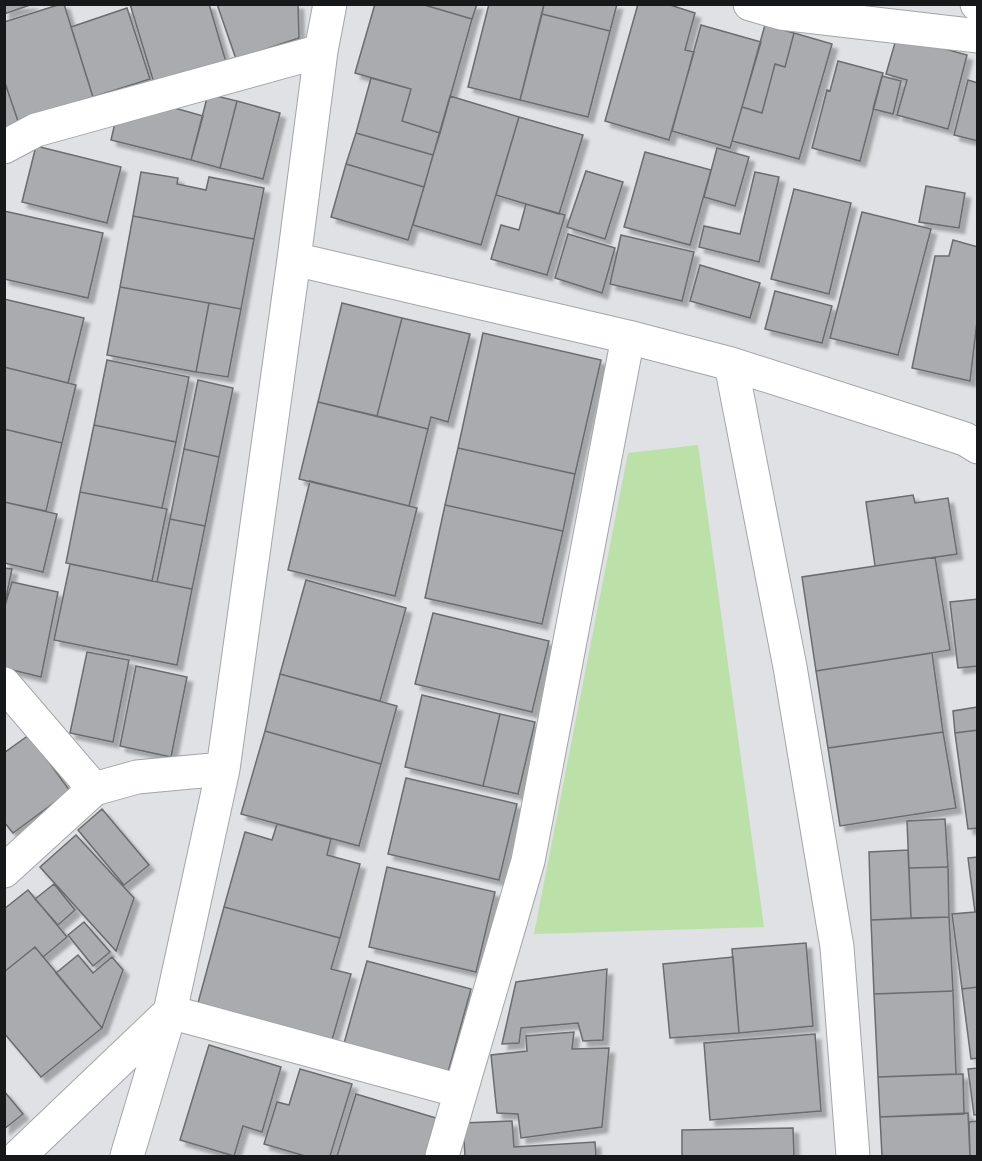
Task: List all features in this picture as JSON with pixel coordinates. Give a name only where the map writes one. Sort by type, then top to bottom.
[{"type":"street","points":[[127,1156],[170,1012],[223,769],[321,51],[330,4]]},
{"type":"street","points":[[750,4],[781,13],[978,36]]},
{"type":"street","points":[[4,147],[36,130],[321,51]]},
{"type":"street","points":[[294,259],[628,337],[732,364],[965,439],[978,447]]},
{"type":"street","points":[[442,1156],[528,861],[628,337]]},
{"type":"street","points":[[732,364],[790,667],[837,947],[853,1156]]},
{"type":"street","points":[[4,684],[94,789]]},
{"type":"street","points":[[4,871],[94,789],[137,777],[223,769]]},
{"type":"street","points":[[170,1012],[460,1091]]},
{"type":"street","points":[[19,1156],[170,1012]]},
{"type":"green space","points":[[698,445],[764,927],[534,934],[628,453]]},
{"type":"building","points":[[4,4],[33,4],[4,14]]},
{"type":"building","points":[[64,4],[93,97],[18,121],[4,80],[4,22]]},
{"type":"building","points":[[130,4],[209,4],[226,62],[154,83]]},
{"type":"building","points":[[217,4],[298,4],[299,38],[236,59]]},
{"type":"building","points":[[375,4],[421,4],[472,19],[440,133],[402,121],[411,89],[355,73]]},
{"type":"building","points":[[421,4],[477,4],[472,19]]},
{"type":"building","points":[[489,4],[544,4],[520,100],[468,87]]},
{"type":"building","points":[[544,4],[617,4],[610,31],[542,14]]},
{"type":"building","points":[[638,4],[667,4],[695,13],[685,50],[694,52],[669,140],[605,121]]},
{"type":"building","points":[[127,8],[150,79],[93,97],[71,27]]},
{"type":"building","points":[[542,14],[610,31],[588,117],[520,100]]},
{"type":"building","points":[[701,25],[761,42],[730,148],[672,131]]},
{"type":"building","points":[[765,25],[794,33],[785,67],[775,64],[762,113],[742,107]]},
{"type":"building","points":[[794,33],[832,44],[799,159],[732,141],[742,107],[762,113],[775,64],[785,67]]},
{"type":"building","points":[[897,36],[967,55],[948,129],[897,115],[907,80],[886,74]]},
{"type":"building","points":[[838,61],[883,73],[860,161],[812,148],[827,90],[830,91]]},
{"type":"building","points":[[882,76],[901,81],[893,114],[873,109]]},
{"type":"building","points":[[371,78],[411,89],[402,121],[440,133],[433,155],[356,133]]},
{"type":"building","points":[[4,80],[18,121],[4,134]]},
{"type":"building","points":[[968,80],[978,83],[978,141],[954,135]]},
{"type":"building","points":[[122,93],[203,116],[191,160],[111,140]]},
{"type":"building","points":[[208,94],[237,101],[220,168],[191,160]]},
{"type":"building","points":[[450,96],[519,117],[481,245],[413,225]]},
{"type":"building","points":[[237,101],[280,113],[263,179],[220,168]]},
{"type":"building","points":[[519,117],[583,135],[559,214],[496,195]]},
{"type":"building","points":[[356,133],[433,155],[424,187],[346,164]]},
{"type":"building","points":[[36,146],[121,167],[107,223],[22,202]]},
{"type":"building","points":[[717,148],[749,157],[735,206],[704,197]]},
{"type":"building","points":[[645,152],[711,170],[690,245],[624,227]]},
{"type":"building","points":[[346,164],[424,187],[408,240],[331,217]]},
{"type":"building","points":[[586,171],[623,182],[605,239],[567,227]]},
{"type":"building","points":[[141,172],[178,178],[177,184],[206,190],[209,177],[264,188],[254,239],[133,216]]},
{"type":"building","points":[[755,172],[779,177],[759,262],[699,247],[704,226],[740,234]]},
{"type":"building","points":[[926,186],[965,193],[959,228],[919,222]]},
{"type":"building","points":[[794,189],[851,203],[829,294],[771,279]]},
{"type":"building","points":[[526,204],[565,215],[547,275],[491,259],[501,225],[519,230]]},
{"type":"building","points":[[4,211],[103,233],[88,298],[4,279]]},
{"type":"building","points":[[862,212],[931,229],[898,355],[830,338]]},
{"type":"building","points":[[133,216],[254,239],[241,309],[120,287]]},
{"type":"building","points":[[568,234],[615,248],[602,293],[555,278]]},
{"type":"building","points":[[621,235],[694,252],[682,301],[610,284]]},
{"type":"building","points":[[953,240],[978,247],[978,313],[970,381],[912,368],[935,256],[949,256]]},
{"type":"building","points":[[700,265],[760,283],[750,318],[690,301]]},
{"type":"building","points":[[120,287],[209,303],[196,372],[107,355]]},
{"type":"building","points":[[775,291],[832,306],[822,343],[765,329]]},
{"type":"building","points":[[4,299],[84,318],[68,383],[4,367]]},
{"type":"building","points":[[209,303],[241,309],[228,377],[196,372]]},
{"type":"building","points":[[342,303],[402,318],[377,416],[318,402]]},
{"type":"building","points":[[402,318],[470,334],[448,422],[431,417],[428,429],[377,416]]},
{"type":"building","points":[[483,333],[601,360],[575,474],[458,448]]},
{"type":"building","points":[[107,360],[189,377],[176,442],[94,425]]},
{"type":"building","points":[[4,367],[76,385],[62,443],[4,429]]},
{"type":"building","points":[[198,380],[233,388],[219,457],[184,449]]},
{"type":"building","points":[[318,402],[428,429],[409,506],[299,479]]},
{"type":"building","points":[[94,425],[176,442],[162,508],[80,492]]},
{"type":"building","points":[[4,429],[62,443],[46,511],[4,502]]},
{"type":"building","points":[[458,448],[575,474],[563,531],[445,505]]},
{"type":"building","points":[[184,449],[219,457],[205,526],[170,519]]},
{"type":"building","points":[[310,481],[417,508],[395,596],[288,570]]},
{"type":"building","points":[[80,492],[167,509],[152,581],[66,563]]},
{"type":"building","points":[[913,495],[915,503],[948,498],[957,554],[875,566],[866,502]]},
{"type":"building","points":[[4,502],[57,514],[43,572],[4,563]]},
{"type":"building","points":[[445,505],[563,531],[542,624],[425,598]]},
{"type":"building","points":[[170,519],[205,526],[192,589],[157,582]]},
{"type":"building","points":[[935,557],[950,650],[816,671],[802,577]]},
{"type":"building","points":[[70,564],[192,589],[177,665],[54,640]]},
{"type":"building","points":[[4,568],[12,569],[5,603],[4,603]]},
{"type":"building","points":[[306,580],[406,608],[380,701],[280,674]]},
{"type":"building","points":[[12,582],[58,592],[41,677],[4,668],[4,609]]},
{"type":"building","points":[[978,599],[978,666],[958,668],[950,602]]},
{"type":"building","points":[[433,613],[549,641],[532,712],[415,684]]},
{"type":"building","points":[[87,652],[129,660],[113,742],[70,733]]},
{"type":"building","points":[[932,653],[943,732],[828,748],[816,671]]},
{"type":"building","points":[[136,666],[187,677],[171,757],[120,746]]},
{"type":"building","points":[[280,674],[397,706],[381,764],[265,731]]},
{"type":"building","points":[[422,695],[500,714],[483,786],[405,767]]},
{"type":"building","points":[[978,707],[978,730],[955,733],[953,711]]},
{"type":"building","points":[[500,714],[535,722],[518,794],[483,786]]},
{"type":"building","points":[[978,730],[978,828],[968,829],[955,733]]},
{"type":"building","points":[[265,731],[381,764],[359,846],[241,814]]},
{"type":"building","points":[[943,732],[956,808],[840,826],[828,748]]},
{"type":"building","points":[[29,735],[70,791],[13,833],[4,822],[4,753]]},
{"type":"building","points":[[406,778],[517,804],[499,880],[388,854]]},
{"type":"building","points":[[102,809],[149,865],[124,885],[78,830]]},
{"type":"building","points":[[945,819],[948,867],[909,868],[907,821]]},
{"type":"building","points":[[277,824],[331,839],[327,855],[360,864],[340,938],[224,907],[245,832],[272,840]]},
{"type":"building","points":[[76,835],[134,898],[116,951],[40,867]]},
{"type":"building","points":[[908,850],[911,918],[871,920],[869,852]]},
{"type":"building","points":[[978,857],[978,912],[975,912],[968,858]]},
{"type":"building","points":[[387,867],[495,892],[476,972],[369,947]]},
{"type":"building","points":[[948,867],[949,917],[911,918],[909,868]]},
{"type":"building","points":[[54,884],[75,910],[58,925],[35,899]]},
{"type":"building","points":[[28,890],[67,937],[43,957],[35,947],[4,972],[4,909]]},
{"type":"building","points":[[224,907],[340,938],[331,969],[351,974],[332,1040],[198,1003]]},
{"type":"building","points":[[978,912],[978,987],[962,989],[952,914]]},
{"type":"building","points":[[949,917],[953,991],[874,994],[871,920]]},
{"type":"building","points":[[84,922],[110,952],[93,966],[68,935]]},
{"type":"building","points":[[806,943],[813,1026],[739,1033],[732,949]]},
{"type":"building","points":[[35,947],[102,1028],[41,1077],[4,1033],[4,972]]},
{"type":"building","points":[[78,955],[93,973],[112,957],[123,970],[102,1028],[56,973]]},
{"type":"building","points":[[733,957],[739,1033],[670,1038],[663,964]]},
{"type":"building","points":[[367,961],[471,989],[447,1076],[343,1047]]},
{"type":"building","points":[[607,969],[603,1040],[583,1041],[578,1023],[521,1028],[519,1043],[502,1044],[516,982]]},
{"type":"building","points":[[978,987],[978,1058],[971,1059],[962,989]]},
{"type":"building","points":[[953,991],[956,1074],[878,1077],[874,994]]},
{"type":"building","points":[[574,1032],[572,1049],[609,1048],[602,1127],[521,1138],[518,1114],[497,1113],[491,1055],[527,1051],[526,1036]]},
{"type":"building","points":[[815,1034],[821,1111],[710,1120],[704,1043]]},
{"type":"building","points":[[209,1045],[281,1067],[262,1132],[243,1126],[234,1156],[180,1140]]},
{"type":"building","points":[[978,1068],[978,1115],[974,1115],[968,1069]]},
{"type":"building","points":[[300,1069],[352,1084],[330,1156],[305,1156],[264,1144],[277,1102],[289,1105]]},
{"type":"building","points":[[963,1074],[964,1114],[880,1117],[878,1077]]},
{"type":"building","points":[[4,1091],[23,1114],[4,1129]]},
{"type":"building","points":[[356,1094],[436,1118],[425,1156],[337,1156]]},
{"type":"building","points":[[968,1113],[970,1156],[882,1156],[880,1117]]},
{"type":"building","points":[[512,1121],[514,1147],[595,1142],[596,1156],[465,1156],[463,1123]]},
{"type":"building","points":[[978,1121],[978,1156],[970,1156],[969,1122]]},
{"type":"building","points":[[793,1128],[794,1156],[682,1156],[682,1130]]}]
